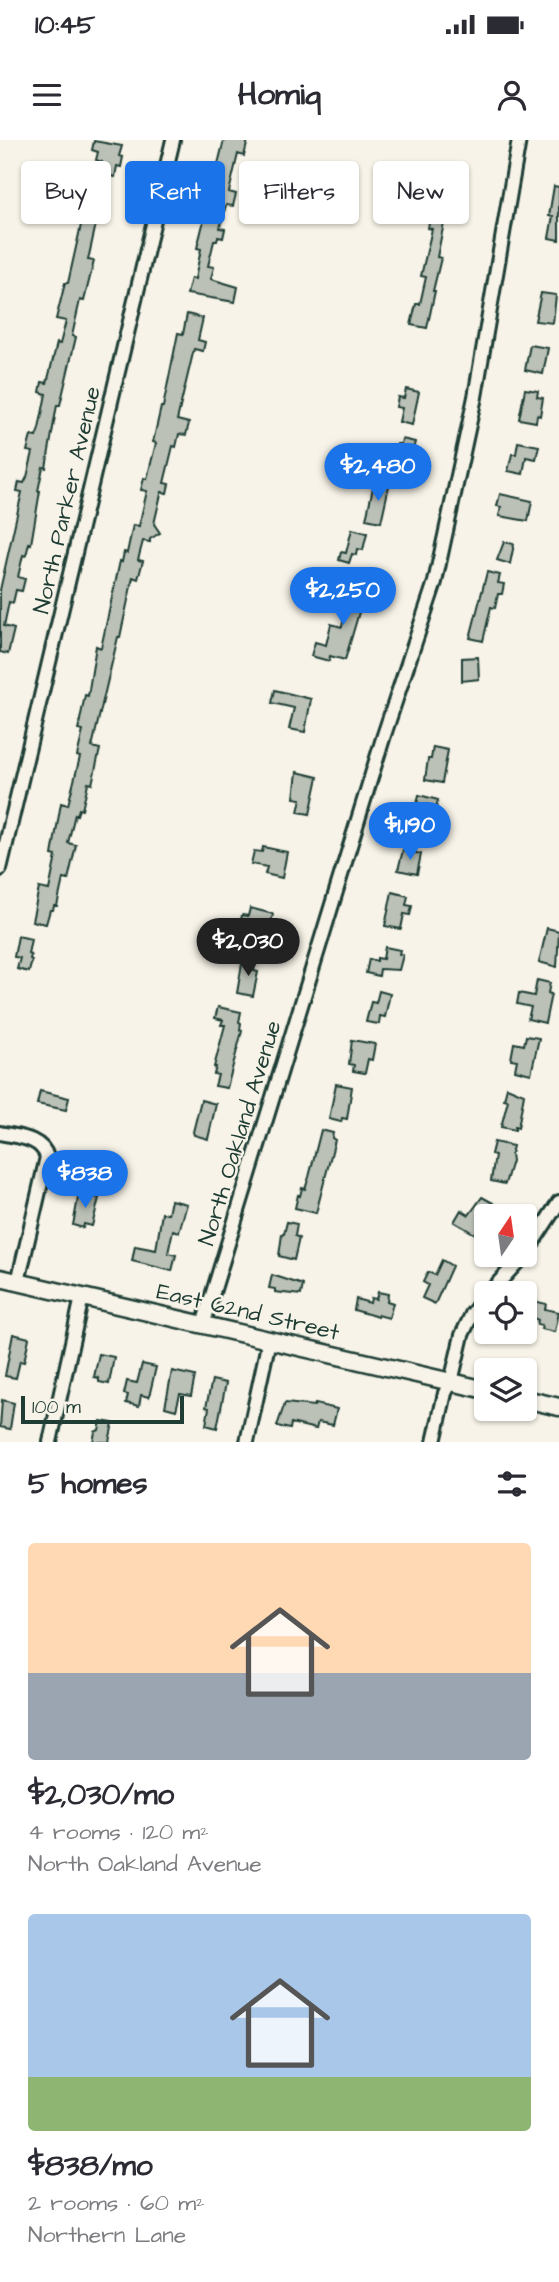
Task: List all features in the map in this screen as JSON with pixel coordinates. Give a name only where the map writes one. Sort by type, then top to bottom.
[{"type":"street","name":"North Parker Avenue","points":[[0,869],[173,140]]},
{"type":"street","name":"North Oakland Avenue","points":[[203,1325],[384,735],[442,557],[475,397],[519,140]]},
{"type":"street","points":[[0,1133],[36,1142],[45,1149],[47,1157],[18,1282]]},
{"type":"street","points":[[537,1236],[559,1202]]},
{"type":"street","points":[[501,1281],[513,1267]]},
{"type":"street","name":"East 62nd Street","points":[[0,1278],[474,1387]]},
{"type":"street","points":[[50,1442],[82,1297]]},
{"type":"street","points":[[434,1442],[462,1335],[474,1312]]},
{"type":"street","points":[[247,1442],[269,1340]]},
{"type":"street","points":[[537,1402],[559,1407]]},
{"type":"building","points":[[224,140],[248,140],[244,156],[238,154],[229,192],[236,194],[233,206],[226,205],[225,209],[225,161],[219,161]]},
{"type":"building","points":[[94,141],[122,146],[119,156],[123,157],[121,167],[117,166],[115,177],[111,176],[111,161],[96,160],[98,152],[92,150]]},
{"type":"building","points":[[554,186],[559,187],[559,240],[549,238],[553,216],[549,216]]},
{"type":"building","points":[[81,224],[96,224],[88,260],[94,261],[84,301],[80,300],[72,336],[76,337],[60,405],[57,405],[46,468],[43,467],[38,491],[31,544],[29,543],[26,556],[23,555],[18,577],[25,579],[22,591],[16,590],[13,603],[9,602],[4,626],[14,629],[8,654],[0,652],[0,590],[22,492],[17,491],[19,482],[24,483],[27,477],[33,452],[27,451],[31,436],[36,437],[39,429],[46,394],[40,392],[42,382],[47,383],[57,343],[60,344],[66,321],[56,319],[65,283],[68,283]]},
{"type":"building","points":[[203,224],[221,224],[220,228],[225,229],[223,238],[218,237],[217,241],[214,241],[208,266],[214,267],[211,279],[238,287],[235,302],[187,294],[191,278],[195,279],[201,249],[197,248]]},
{"type":"building","points":[[429,224],[444,224],[437,257],[441,258],[427,328],[411,325],[416,304],[420,304],[426,277],[421,276],[432,229],[428,228]]},
{"type":"building","points":[[541,293],[556,295],[553,323],[535,321]]},
{"type":"building","points":[[187,314],[203,318],[198,340],[205,342],[203,351],[194,349],[177,420],[189,423],[186,435],[179,434],[176,447],[173,446],[164,483],[169,484],[167,493],[161,494],[154,524],[160,533],[150,539],[150,542],[143,541],[138,560],[143,561],[138,579],[133,577],[92,747],[100,749],[92,784],[88,783],[82,810],[79,809],[77,815],[75,814],[68,843],[76,845],[68,880],[63,879],[57,906],[50,910],[46,924],[32,921],[39,888],[49,890],[56,856],[52,855],[61,803],[68,805],[80,757],[77,756],[83,731],[78,730],[85,695],[88,696],[96,646],[101,648],[120,561],[122,562],[124,552],[127,553],[133,525],[139,526],[147,491],[141,490],[144,478],[147,479],[156,443],[153,442],[178,333],[183,334]]},
{"type":"building","points":[[530,345],[548,348],[543,374],[525,370]]},
{"type":"building","points":[[406,389],[419,392],[412,425],[399,422],[402,408],[396,407],[398,397],[404,398]]},
{"type":"building","points":[[525,389],[538,391],[537,397],[543,398],[540,416],[537,415],[536,422],[519,419]]},
{"type":"building","points":[[402,439],[415,442],[410,459],[406,458],[401,477],[388,473],[394,446],[401,444]]},
{"type":"building","points":[[518,442],[539,446],[536,459],[526,457],[523,474],[508,471]]},
{"type":"building","points":[[374,483],[389,486],[381,522],[366,519]]},
{"type":"building","points":[[500,494],[532,501],[528,521],[499,516],[501,507],[497,506]]},
{"type":"building","points":[[352,529],[367,533],[363,550],[357,549],[356,555],[352,554],[349,563],[339,560],[341,552],[346,553]]},
{"type":"building","points":[[504,542],[514,544],[510,564],[497,560]]},
{"type":"building","points":[[487,572],[500,575],[498,583],[504,584],[502,594],[498,594],[495,608],[491,607],[483,641],[470,638]]},
{"type":"building","points":[[351,581],[367,585],[345,660],[330,656],[329,661],[311,656],[315,642],[326,645],[331,624],[342,627]]},
{"type":"building","points":[[478,657],[479,679],[462,681],[462,658]]},
{"type":"building","points":[[275,690],[311,699],[305,732],[289,729],[294,708],[272,703]]},
{"type":"building","points":[[433,747],[448,750],[442,783],[425,780]]},
{"type":"building","points":[[297,772],[318,777],[310,814],[298,812],[301,799],[294,798]]},
{"type":"building","points":[[419,795],[438,800],[430,833],[414,829]]},
{"type":"building","points":[[263,847],[287,852],[282,878],[265,874],[267,867],[251,864],[254,851],[262,852]]},
{"type":"building","points":[[403,850],[421,854],[417,874],[398,870]]},
{"type":"building","points":[[392,892],[408,896],[406,905],[412,906],[410,915],[404,914],[401,929],[385,926]]},
{"type":"building","points":[[250,908],[273,914],[268,938],[239,929],[242,915],[248,916]]},
{"type":"building","points":[[547,928],[559,931],[557,967],[539,962]]},
{"type":"building","points":[[18,936],[31,939],[28,954],[32,960],[29,972],[17,969],[20,958],[14,957]]},
{"type":"building","points":[[385,947],[400,950],[399,954],[403,955],[399,970],[380,969],[379,976],[366,973],[369,959],[383,959]]},
{"type":"building","points":[[243,958],[256,961],[254,971],[258,972],[253,996],[237,993]]},
{"type":"building","points":[[537,980],[550,983],[548,993],[551,994],[545,1023],[528,1019],[531,1007],[517,1004],[519,993],[534,996]]},
{"type":"building","points":[[379,991],[390,994],[385,1017],[380,1016],[379,1024],[366,1022],[371,1002],[376,1003]]},
{"type":"building","points":[[218,1007],[241,1012],[239,1022],[242,1031],[227,1088],[215,1086],[218,1075],[214,1074],[214,1067],[225,1025],[221,1025],[223,1020],[215,1018]]},
{"type":"building","points":[[526,1036],[539,1038],[531,1074],[515,1070],[517,1060],[511,1059],[514,1043],[524,1045]]},
{"type":"building","points":[[352,1040],[375,1044],[372,1060],[368,1059],[365,1073],[353,1071],[354,1065],[349,1064]]},
{"type":"building","points":[[336,1084],[352,1087],[347,1119],[342,1118],[341,1122],[329,1119]]},
{"type":"building","points":[[507,1087],[524,1094],[518,1128],[515,1127],[515,1130],[501,1127],[508,1100],[504,1099]]},
{"type":"building","points":[[40,1091],[69,1098],[66,1110],[37,1104]]},
{"type":"building","points":[[201,1100],[216,1104],[208,1139],[194,1135],[193,1132]]},
{"type":"building","points":[[321,1130],[333,1133],[332,1138],[335,1140],[316,1213],[295,1208],[298,1195],[300,1196],[302,1188],[305,1189],[309,1177]]},
{"type":"building","points":[[494,1142],[513,1146],[512,1161],[505,1184],[491,1181]]},
{"type":"building","points":[[79,1193],[99,1198],[92,1226],[84,1224],[83,1228],[73,1225]]},
{"type":"building","points":[[482,1197],[493,1203],[492,1204],[477,1204]]},
{"type":"building","points":[[171,1200],[187,1204],[179,1232],[173,1230],[168,1253],[176,1255],[172,1271],[132,1261],[135,1246],[156,1250],[162,1213],[168,1214]]},
{"type":"building","points":[[474,1208],[474,1233],[454,1222],[461,1210],[469,1215]]},
{"type":"building","points":[[287,1222],[297,1224],[295,1236],[299,1238],[294,1260],[279,1256],[282,1234]]},
{"type":"building","points":[[442,1260],[452,1266],[435,1304],[422,1298],[428,1285],[423,1282],[428,1272],[435,1275]]},
{"type":"building","points":[[272,1275],[303,1285],[301,1295],[275,1292],[275,1289],[269,1288]]},
{"type":"building","points":[[378,1292],[388,1294],[387,1301],[393,1303],[389,1318],[354,1310],[356,1299],[370,1303],[371,1298],[376,1299]]},
{"type":"building","points":[[537,1302],[546,1304],[545,1309],[559,1312],[555,1332],[541,1329],[542,1325],[537,1324]]},
{"type":"building","points":[[13,1334],[29,1338],[24,1362],[20,1361],[16,1378],[5,1376]]},
{"type":"building","points":[[99,1354],[114,1357],[109,1384],[99,1382],[99,1378],[94,1377]]},
{"type":"building","points":[[142,1364],[156,1367],[149,1397],[141,1395],[139,1406],[126,1403],[128,1395],[124,1394],[127,1381],[137,1383]]},
{"type":"building","points":[[172,1371],[195,1376],[191,1396],[180,1394],[176,1410],[165,1407]]},
{"type":"building","points":[[212,1380],[226,1383],[217,1428],[206,1425],[209,1408],[206,1407]]},
{"type":"building","points":[[2,1400],[14,1403],[10,1429],[0,1427]]},
{"type":"building","points":[[285,1403],[315,1404],[337,1409],[333,1425],[318,1422],[316,1429],[291,1423],[290,1429],[277,1426]]},
{"type":"building","points":[[101,1421],[113,1423],[109,1442],[93,1442],[95,1432],[99,1430]]}]
